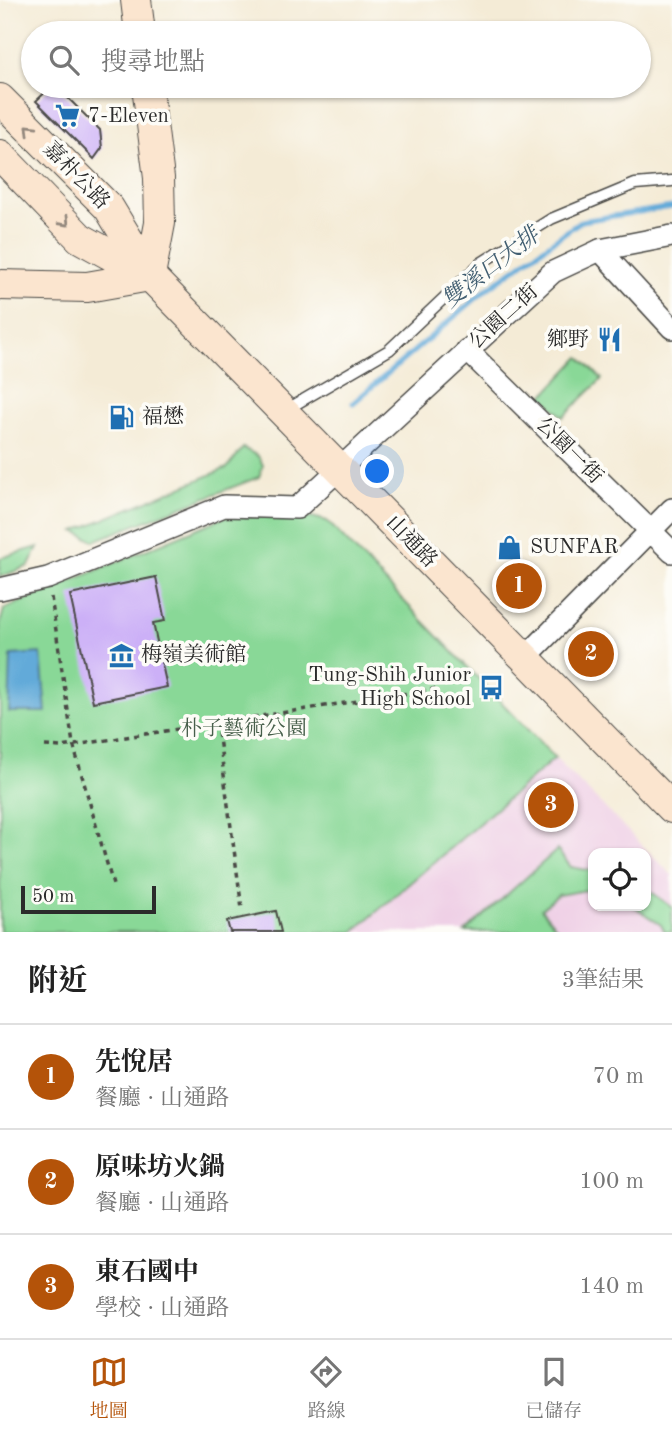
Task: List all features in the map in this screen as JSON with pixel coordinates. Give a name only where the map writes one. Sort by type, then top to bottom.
[{"type":"main road","points":[[136,0],[139,21]]},
{"type":"main road","points":[[0,285],[87,287],[150,276],[160,223],[159,178],[149,98]]},
{"type":"main road","name":"嘉朴公路","points":[[0,99],[108,208],[150,276]]},
{"type":"main road","name":"嘉朴公路","points":[[0,156],[80,238],[150,276]]},
{"type":"main road","name":"山通路","points":[[150,276],[672,808]]},
{"type":"street","name":"公園二街","points":[[0,589],[48,578],[224,506],[297,508],[553,272],[600,250],[672,236]]},
{"type":"street","points":[[600,250],[672,328]]},
{"type":"street","name":"公園一街","points":[[467,350],[672,552]]},
{"type":"street","points":[[525,658],[672,509]]},
{"type":"lane","points":[[282,411],[389,350],[481,263],[551,219],[635,184],[672,181]]},
{"type":"path","points":[[48,578],[73,744],[113,885]]},
{"type":"path","points":[[45,746],[217,723],[435,689]]},
{"type":"path","points":[[217,723],[243,909]]},
{"type":"shaded area","points":[[555,758],[645,848],[588,848],[588,911],[651,911],[651,854],[672,875],[672,932],[353,932]]},
{"type":"green space","points":[[580,357],[602,379],[563,417],[542,397]]},
{"type":"green space","points":[[243,448],[258,456],[263,465],[259,477],[94,541],[75,531],[227,468]]},
{"type":"green space","name":"朴子藝術公園","points":[[227,516],[312,517],[327,521],[555,758],[353,932],[0,932],[0,624],[4,609]]},
{"type":"green space","points":[[38,547],[29,566],[0,577],[0,558]]},
{"type":"green space","points":[[557,850],[571,867],[588,870],[588,890],[558,895],[541,909],[560,932],[465,932]]},
{"type":"green space","points":[[651,892],[672,907],[672,932],[665,932],[661,925],[640,911],[651,911]]},
{"type":"water","points":[[41,653],[46,712],[9,712],[11,655]]},
{"type":"building","name":"7-Eleven","points":[[39,98],[68,98],[100,130],[102,148],[94,159],[36,101]]},
{"type":"building","name":"梅嶺美術館","points":[[156,577],[165,621],[153,623],[167,687],[93,702],[70,595]]},
{"type":"building","points":[[276,911],[281,932],[230,932],[227,921]]},
{"type":"waterway","name":"雙溪口大排","points":[[353,403],[487,289],[581,221],[672,207]]},
{"type":"place","name":"7-Eleven","points":[[68,116]]},
{"type":"place","name":"鄉野","points":[[609,340]]},
{"type":"place","name":"福懋","points":[[122,417]]},
{"type":"place","name":"SUNFAR","points":[[510,547]]},
{"type":"place","name":"先悅居","points":[[519,586]]},
{"type":"place","name":"原味坊火鍋","points":[[591,654]]},
{"type":"place","name":"梅嶺美術館","points":[[121,655]]},
{"type":"place","name":"Tung-Shih Junior High School","points":[[491,687]]},
{"type":"place","name":"東石國中","points":[[551,805]]}]
